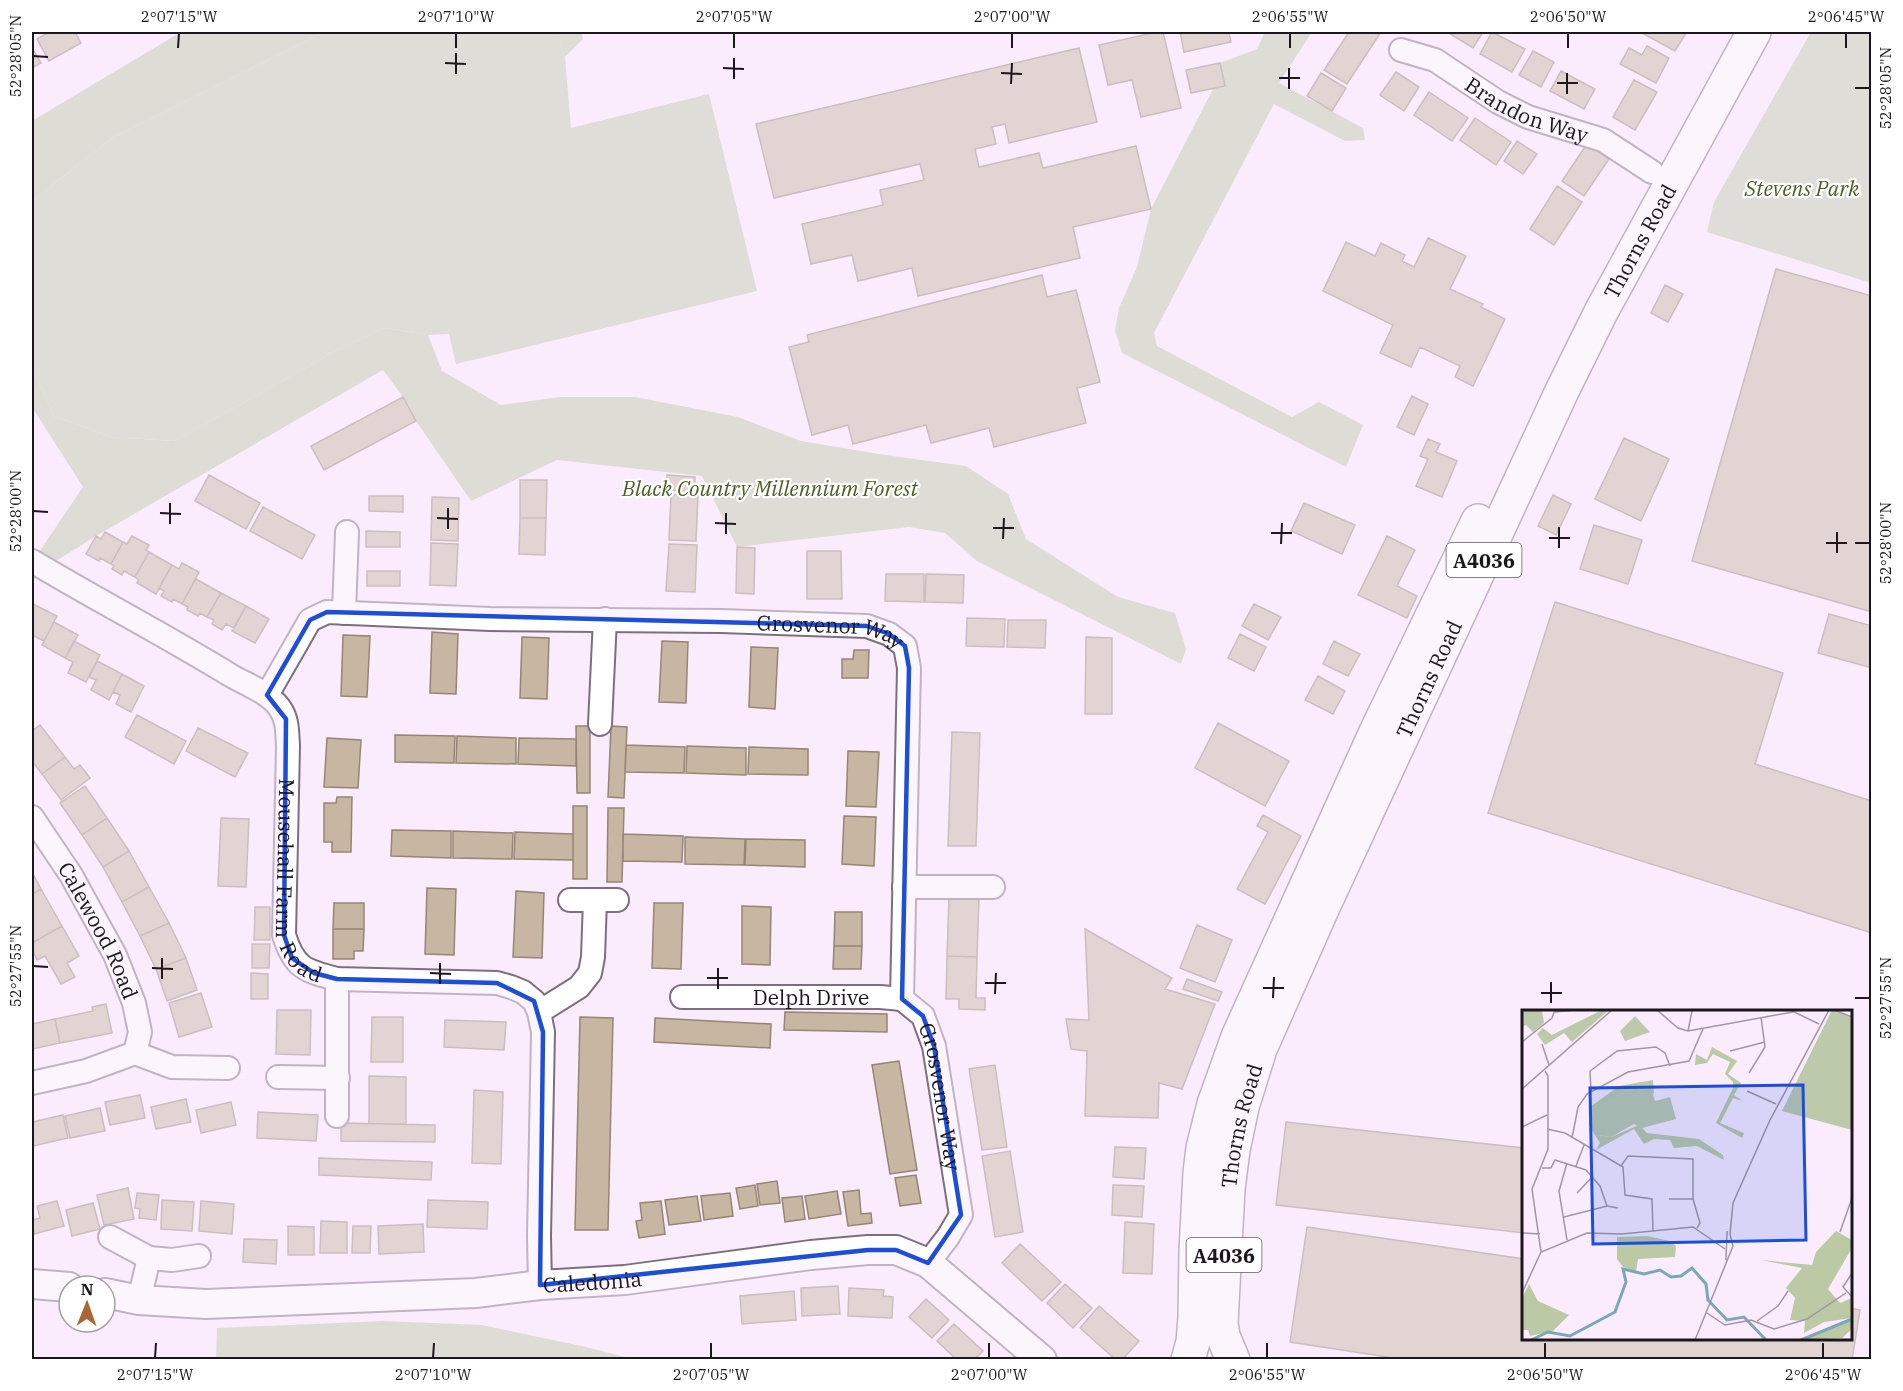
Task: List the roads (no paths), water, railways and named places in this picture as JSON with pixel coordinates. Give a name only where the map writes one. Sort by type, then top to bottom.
[{"type":"highway","name":"Thorns Road","points":[[1188,1359],[1193,1341],[1195,1318],[1196,1251],[1203,1148],[1214,1104],[1238,1037],[1376,732],[1544,377],[1577,311],[1729,32]]},
{"type":"highway","name":"Thorns Road","points":[[1233,1359],[1223,1336],[1221,1323],[1228,1189],[1242,1107],[1260,1050],[1323,908],[1562,391],[1601,312],[1754,32]]},
{"type":"street","name":"Brandon Way","points":[[1401,50],[1436,60],[1497,102],[1528,117],[1603,140],[1652,172]]},
{"type":"street","points":[[344,613],[347,532]]},
{"type":"street","name":"Mousehall Farm Road","points":[[32,561],[267,695],[278,705],[286,719],[288,746],[284,935],[292,958],[301,967],[337,979],[497,983],[524,992],[534,1001],[539,1012]]},
{"type":"street","name":"Grosvenor Way","points":[[267,695],[310,620],[327,612],[490,619],[605,619],[867,626],[889,634],[905,646],[909,668],[902,999],[923,1016],[934,1046],[961,1215],[928,1263]]},
{"type":"street","points":[[600,724],[605,619]]},
{"type":"street","name":"Calewood Road","points":[[32,817],[71,875],[115,954],[134,1003],[140,1032],[135,1053]]},
{"type":"street","points":[[904,887],[993,887]]},
{"type":"street","points":[[540,1285],[543,1032],[539,1012],[579,987],[590,973],[606,900],[570,900]]},
{"type":"street","points":[[337,979],[337,1116]]},
{"type":"street","name":"Delph Drive","points":[[682,997],[902,999]]},
{"type":"street","points":[[32,1083],[86,1071],[135,1053],[172,1067],[228,1068]]},
{"type":"street","points":[[278,1077],[338,1078]]},
{"type":"street","points":[[110,1237],[149,1258],[172,1260],[199,1256]]},
{"type":"street","name":"Caledonia","points":[[117,1295],[139,1300],[206,1304],[476,1293],[540,1285],[625,1280],[811,1255],[896,1250],[928,1263],[1042,1359]]},
{"type":"street","points":[[139,1300],[149,1258]]},
{"type":"street","points":[[32,1284],[57,1286]]},
{"type":"park label","name":"Stevens Park","points":[[1802,188]]},
{"type":"park label","name":"Black Country Millennium Forest","points":[[770,488]]}]
